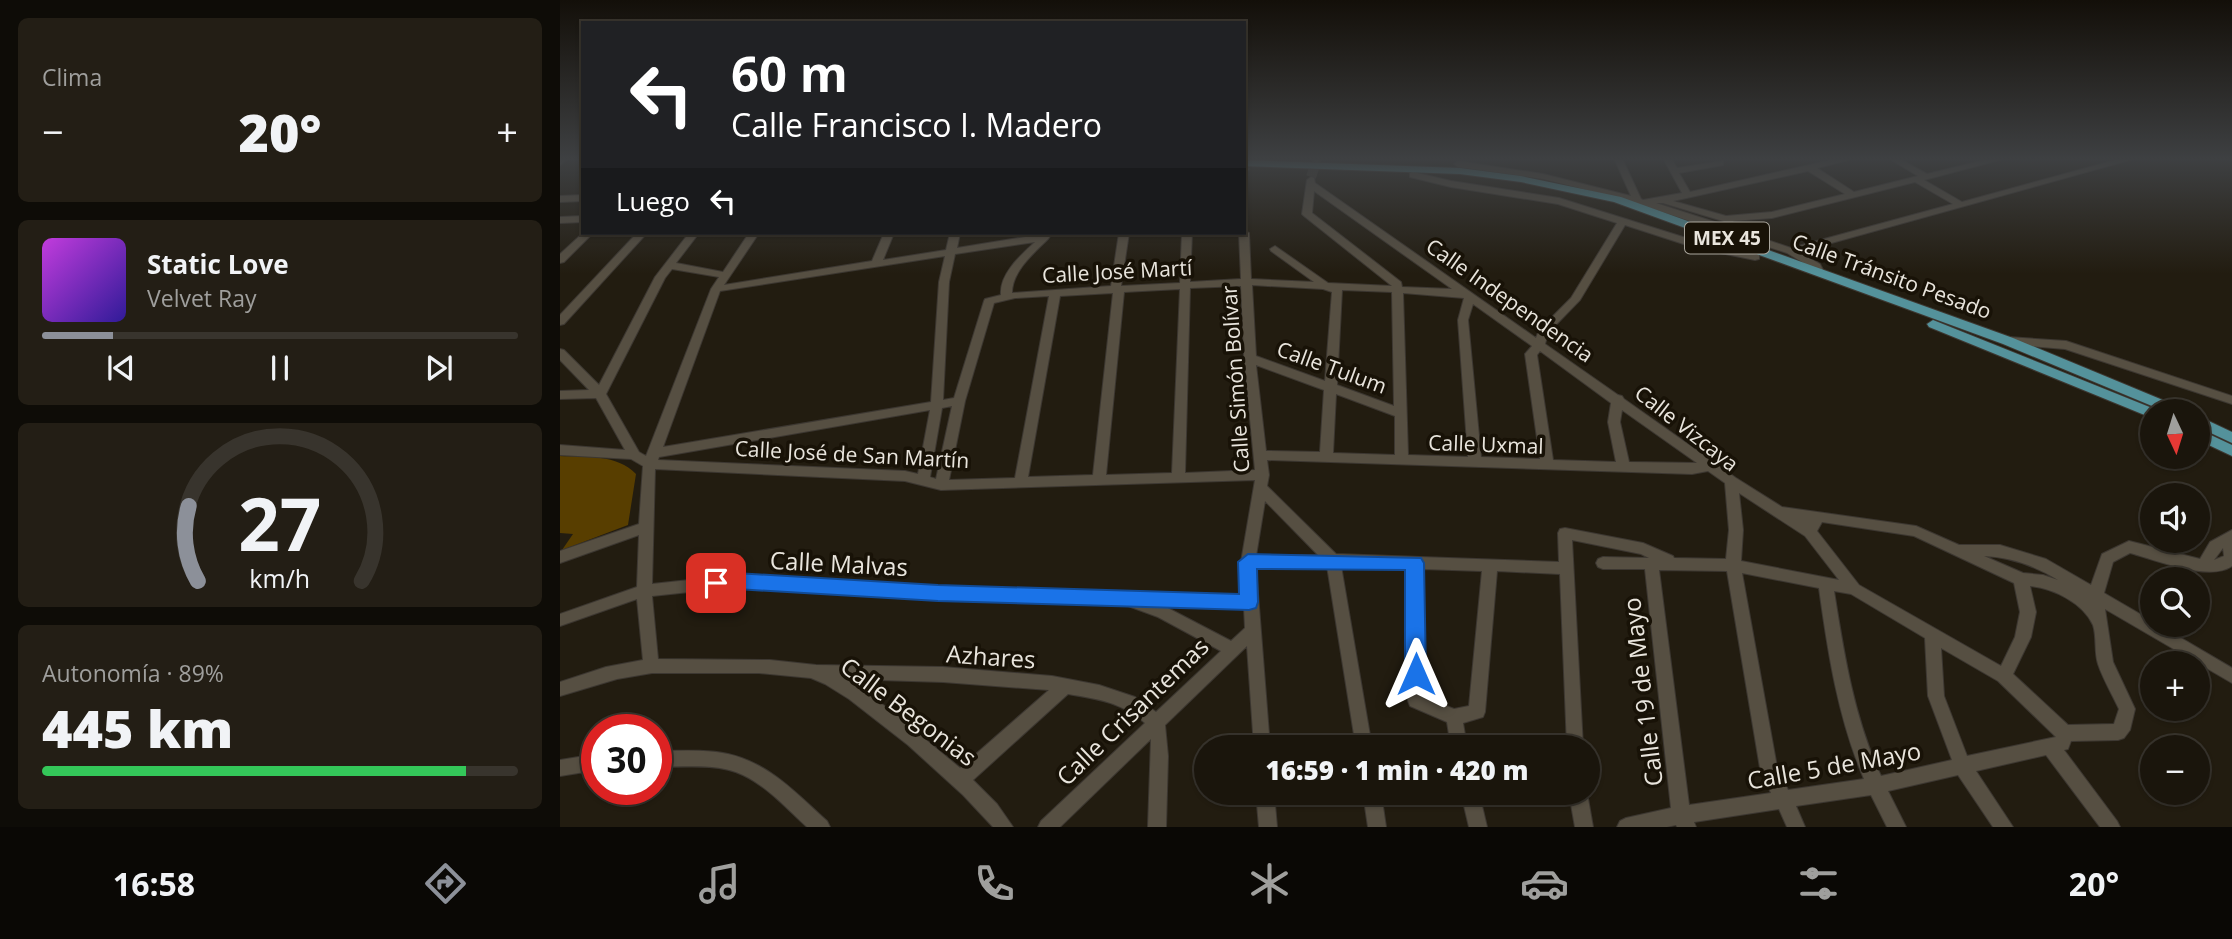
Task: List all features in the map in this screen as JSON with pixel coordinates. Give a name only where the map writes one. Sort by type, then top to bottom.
[{"type":"main road","name":"Calle Tránsito Pesado","points":[[1573,197],[1594,201],[1755,257],[2057,372],[2140,408]]},
{"type":"main road","name":"Calle Tránsito Pesado","points":[[1602,197],[2008,341],[2148,399]]},
{"type":"main road","points":[[2210,427],[2232,438]]},
{"type":"main road","points":[[2210,440],[2232,451]]},
{"type":"street","name":"Calle Independencia","points":[[1310,197],[1307,214],[1397,284],[1398,292]]},
{"type":"street","name":"Calle Independencia","points":[[1334,197],[1618,399]]},
{"type":"street","points":[[1531,197],[1601,213],[1700,246],[1755,257]]},
{"type":"street","points":[[1624,197],[1791,251],[1816,265],[1819,272]]},
{"type":"street","points":[[1636,197],[1638,202]]},
{"type":"street","points":[[1617,200],[1638,202],[1680,197]]},
{"type":"street","points":[[1664,200],[1726,219],[1772,215],[1847,197]]},
{"type":"street","points":[[1948,197],[1961,205]]},
{"type":"street","points":[[1791,251],[1991,197]]},
{"type":"street","points":[[560,206],[564,199]]},
{"type":"street","points":[[560,220],[581,219]]},
{"type":"street","points":[[1726,219],[1738,233]]},
{"type":"street","points":[[1548,465],[1530,359],[1540,344],[1543,332],[1575,300],[1623,220]]},
{"type":"street","points":[[560,260],[586,235]]},
{"type":"street","points":[[560,322],[640,235]]},
{"type":"street","points":[[600,394],[669,265],[692,235]]},
{"type":"street","points":[[651,666],[644,591],[644,528],[649,466],[716,289],[753,235]]},
{"type":"street","points":[[876,264],[888,235]]},
{"type":"street","points":[[923,480],[937,404],[944,282],[954,235]]},
{"type":"street","points":[[716,289],[1047,235]]},
{"type":"street","points":[[1007,297],[1005,291],[1009,278],[1047,235]]},
{"type":"street","points":[[1099,478],[1119,290],[1116,287],[1124,235]]},
{"type":"street","points":[[1178,476],[1187,235]]},
{"type":"street","name":"Calle Simón Bolívar","points":[[1244,235],[1261,482],[1248,562]]},
{"type":"street","points":[[1275,249],[1333,289],[1331,387],[1326,456]]},
{"type":"street","points":[[669,265],[724,275]]},
{"type":"street","name":"Calle José Martí","points":[[959,401],[989,300],[1055,293],[1248,282],[1333,289],[1468,294]]},
{"type":"street","points":[[1398,292],[1402,461]]},
{"type":"street","points":[[1021,481],[1055,293]]},
{"type":"street","points":[[1468,294],[1463,320],[1475,463]]},
{"type":"street","points":[[2008,341],[2055,342],[2232,400]]},
{"type":"street","points":[[560,353],[600,394],[634,455],[649,466],[959,401],[941,485]]},
{"type":"street","name":"Calle Tulum","points":[[1251,358],[1400,412]]},
{"type":"street","points":[[560,395],[600,394]]},
{"type":"street","points":[[1618,399],[1614,422],[1625,467]]},
{"type":"street","name":"Calle Vizcaya","points":[[1618,399],[1731,481],[1736,530],[1733,565],[1769,768],[1796,827]]},
{"type":"street","points":[[560,450],[634,455]]},
{"type":"street","name":"Calle Uxmal","points":[[1260,455],[1692,469],[1710,466]]},
{"type":"street","name":"Calle José de San Martín","points":[[649,466],[905,476],[941,485],[1178,476],[1261,482]]},
{"type":"street","points":[[1731,481],[1810,532],[1854,589],[2004,676],[2065,733],[2118,732],[2124,724],[2127,709],[2105,662],[2098,621],[2096,594],[2107,558],[2123,547],[2203,566],[2215,546],[2230,537]]},
{"type":"street","points":[[1261,482],[1334,560],[1362,735]]},
{"type":"street","points":[[1780,512],[1916,531],[2021,579],[2043,581],[2065,589],[2084,603],[2098,621]]},
{"type":"street","points":[[1810,532],[1818,516]]},
{"type":"street","points":[[560,557],[644,528]]},
{"type":"street","points":[[1574,735],[1565,533],[1643,549],[1674,564]]},
{"type":"street","points":[[1956,549],[2000,551],[2040,563],[2232,676]]},
{"type":"street","points":[[1261,735],[1248,562],[1334,560],[1567,568]]},
{"type":"street","points":[[1415,563],[1416,701],[1454,717],[1477,712],[1490,566]]},
{"type":"street","points":[[1603,563],[1733,565],[1854,589]]},
{"type":"street","name":"Calle 19 de Mayo","points":[[1651,563],[1684,821]]},
{"type":"street","points":[[2021,579],[2040,563]]},
{"type":"street","points":[[2004,676],[2023,637],[2028,611],[2021,579]]},
{"type":"street","name":"Calle Malvas","points":[[560,620],[644,591],[736,581],[938,593],[1249,602]]},
{"type":"street","points":[[1826,585],[1836,661],[1873,786],[1897,827]]},
{"type":"street","name":"Calle Malvas","points":[[1120,597],[1163,612],[1232,649]]},
{"type":"street","name":"Calle Crisantemas","points":[[1047,827],[1252,631]]},
{"type":"street","points":[[1933,636],[1936,696],[1963,767],[2004,827]]},
{"type":"street","name":"Calle Begonias","points":[[560,689],[589,679],[651,666],[763,666],[814,672],[856,696],[961,779],[993,810],[1004,827]]},
{"type":"street","name":"Azhares","points":[[814,672],[968,675],[1065,686],[1122,697],[1143,709],[1155,721]]},
{"type":"street","points":[[961,779],[1065,686]]},
{"type":"street","points":[[1454,717],[1457,735]]},
{"type":"street","points":[[1155,721],[1159,741],[1157,827]]},
{"type":"street","points":[[2065,733],[2062,743],[2050,746],[2111,827]]},
{"type":"street","name":"Calle 5 de Mayo","points":[[1626,827],[1684,821],[1782,800],[1873,786],[2050,746]]},
{"type":"street","points":[[672,760],[718,761],[741,766],[766,781],[821,827]]},
{"type":"street","points":[[560,768],[581,765]]},
{"type":"street","points":[[1266,805],[1268,827]]},
{"type":"street","points":[[1374,805],[1377,827]]},
{"type":"street","points":[[1473,805],[1478,827]]},
{"type":"street","points":[[1580,805],[1584,827]]},
{"type":"shaded area","points":[[560,456],[610,460],[636,474],[628,525],[562,550],[573,534],[560,533]]},
{"type":"route","points":[[716,583],[736,581],[1007,596],[1249,602],[1248,562],[1334,560],[1415,563],[1416,674]]}]
